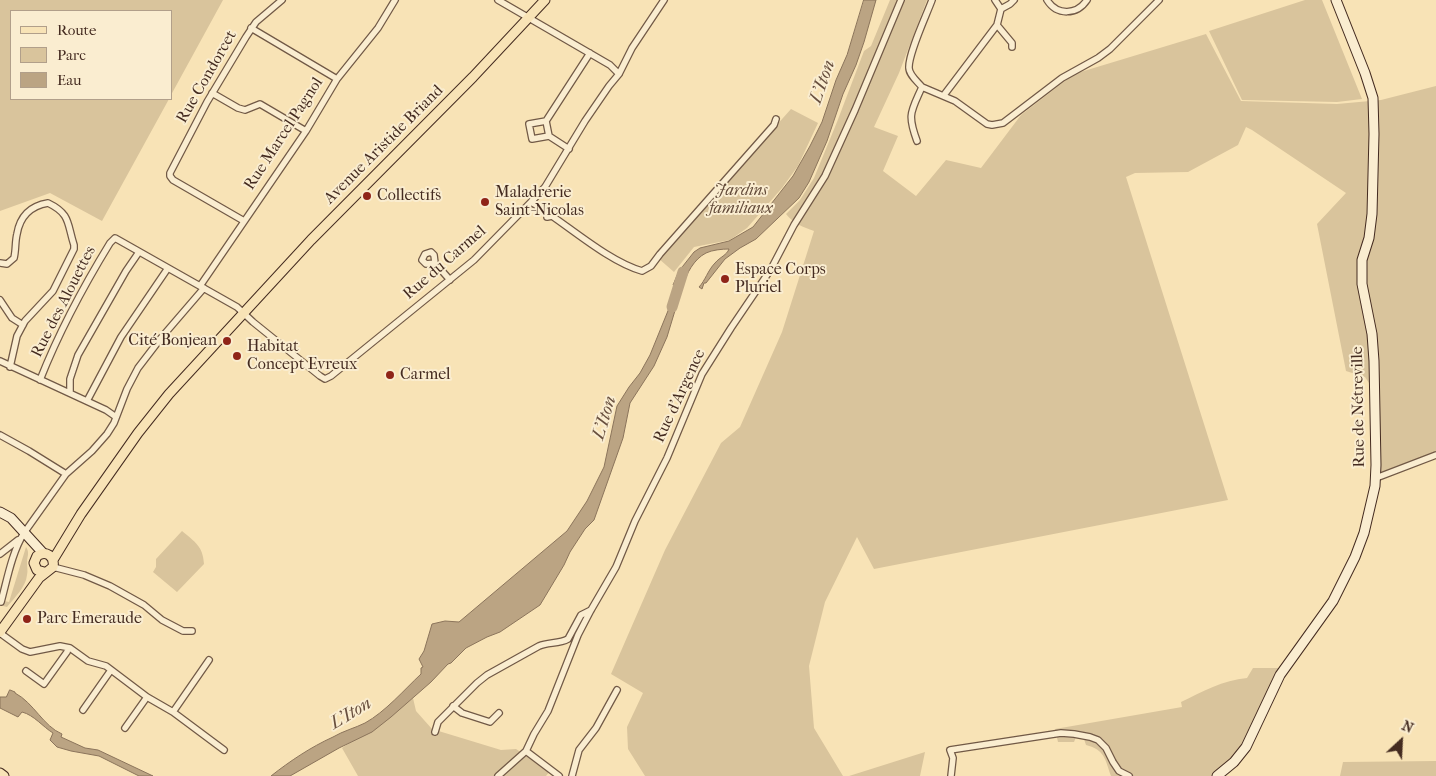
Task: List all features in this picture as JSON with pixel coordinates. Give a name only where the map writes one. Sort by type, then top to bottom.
[{"type":"main road","name":"Avenue Aristide Briand","points":[[77,520],[138,433],[169,394],[311,240],[473,77],[546,0]]},
{"type":"main road","points":[[0,624],[30,581],[37,556],[54,545],[77,520]]},
{"type":"main road","points":[[0,632],[39,578],[44,572],[51,570],[77,520]]},
{"type":"main road","points":[[44,553],[52,557],[53,564]]},
{"type":"main road","points":[[35,563],[41,572],[44,572]]},
{"type":"main road","points":[[0,773],[4,776]]},
{"type":"street","name":"Rue Condorcet","points":[[244,221],[173,180],[170,173],[212,93],[251,28],[282,0]]},
{"type":"street","name":"Rue Marcel Pagnol","points":[[22,536],[66,474],[92,451],[107,434],[138,368],[202,287],[244,221],[306,131],[337,79],[378,28],[395,0]]},
{"type":"street","points":[[498,0],[610,65],[619,74]]},
{"type":"street","name":"Rue du Carmel","points":[[244,314],[325,379],[331,376],[474,260],[531,202],[544,187],[609,86],[619,74],[632,48],[664,0]]},
{"type":"street","name":"Rue d'Argence","points":[[498,776],[526,752],[548,710],[578,635],[616,567],[667,458],[705,368],[771,268],[794,225],[825,176],[849,125],[901,0]]},
{"type":"street","points":[[932,0],[918,34],[909,68],[911,75],[922,87],[944,95],[987,124],[992,125],[1003,123],[1062,78],[1098,58],[1110,49],[1159,0]]},
{"type":"street","points":[[995,0],[1002,9]]},
{"type":"street","points":[[944,95],[997,25],[1002,9],[1014,0]]},
{"type":"street","points":[[1047,0],[1058,10],[1066,12],[1081,7],[1087,0]]},
{"type":"street","name":"Rue de Nétreville","points":[[1217,776],[1234,762],[1246,748],[1280,674],[1333,601],[1355,557],[1364,533],[1376,478],[1374,361],[1372,334],[1362,284],[1362,260],[1369,238],[1372,214],[1373,98],[1336,0]]},
{"type":"street","points":[[997,25],[1012,44],[1012,48]]},
{"type":"street","points":[[251,28],[337,79]]},
{"type":"street","points":[[549,136],[546,122],[590,53]]},
{"type":"street","points":[[917,141],[912,128],[910,114],[922,87]]},
{"type":"street","points":[[212,93],[245,110],[260,104],[306,131]]},
{"type":"street","points":[[531,202],[547,212],[547,216],[552,216],[606,254],[629,268],[642,271],[651,266],[774,125],[776,119]]},
{"type":"street","points":[[546,122],[529,124],[532,139],[549,136],[569,149]]},
{"type":"street","points":[[0,263],[7,264],[14,258],[17,233],[28,211],[33,207],[48,203],[65,214],[74,249],[53,291],[32,312],[17,336],[10,367]]},
{"type":"street","name":"Rue des Alouettes","points":[[40,380],[81,292],[110,243],[115,238],[139,252]]},
{"type":"street","points":[[70,393],[70,379],[78,355],[126,271],[139,252],[237,307],[244,314]]},
{"type":"street","points":[[435,263],[450,280]]},
{"type":"street","points":[[87,401],[121,337],[168,268]]},
{"type":"street","points":[[0,300],[2,308],[23,325]]},
{"type":"street","points":[[0,362],[106,410],[116,417]]},
{"type":"street","points":[[0,435],[66,474]]},
{"type":"street","points":[[1376,478],[1436,455]]},
{"type":"street","points":[[0,512],[11,518],[33,551],[35,563]]},
{"type":"street","points":[[22,536],[44,553]]},
{"type":"street","points":[[0,554],[11,547],[22,536]]},
{"type":"street","points":[[1,602],[9,570],[22,536]]},
{"type":"street","points":[[53,564],[110,586],[144,605],[162,620],[183,631],[192,631]]},
{"type":"street","points":[[435,732],[438,722],[487,675],[539,646],[565,641],[568,639],[581,615],[591,610]]},
{"type":"street","points":[[0,632],[30,652],[60,646],[70,648],[88,661],[106,666],[224,750]]},
{"type":"street","points":[[26,671],[44,684],[68,652],[68,648]]},
{"type":"street","points":[[173,712],[209,660]]},
{"type":"street","points":[[83,710],[111,670]]},
{"type":"street","points":[[572,776],[579,750],[596,728],[617,690]]},
{"type":"street","points":[[125,728],[147,697]]},
{"type":"street","points":[[453,706],[462,713],[490,722],[499,713]]},
{"type":"street","points":[[951,776],[953,758],[950,750],[1061,733],[1098,740],[1106,748],[1119,771],[1130,776]]},
{"type":"street","points":[[526,752],[559,776]]},
{"type":"green space","points":[[0,0],[223,0],[172,93],[172,10],[10,10],[10,100],[168,100],[102,221],[50,193],[0,211]]},
{"type":"green space","points":[[890,0],[927,0],[899,73],[874,127],[898,136],[883,171],[916,196],[946,160],[981,168],[1021,115],[1074,74],[1206,34],[1241,101],[1337,104],[1381,100],[1436,86],[1436,454],[1378,476],[1377,395],[1365,377],[1346,371],[1317,224],[1346,193],[1246,127],[1238,145],[1188,172],[1135,173],[1126,177],[1228,500],[874,569],[857,537],[825,602],[809,666],[814,728],[843,776],[645,776],[628,749],[627,727],[643,693],[611,674],[665,550],[721,443],[740,427],[782,332],[814,231],[795,223],[786,214],[800,200],[814,178],[864,51],[871,46]]},
{"type":"green space","points":[[1305,0],[1322,0],[1362,99],[1337,102],[1242,100],[1209,31]]},
{"type":"green space","name":"Jardins familiaux","points":[[791,109],[818,123],[798,166],[782,188],[747,228],[730,240],[694,247],[674,272],[658,258]]},
{"type":"green space","points":[[182,531],[200,549],[204,564],[177,592],[153,572],[156,567],[156,559]]},
{"type":"green space","points":[[26,547],[28,553],[26,579],[19,592],[7,607],[3,606],[4,601],[9,602]]},
{"type":"green space","points":[[1253,668],[1280,668],[1256,721],[1236,757],[1220,767],[1211,776],[1111,776],[1101,753],[1086,745],[1084,739],[1076,737],[1074,742],[1058,742],[1055,729],[1182,707],[1181,702],[1205,691],[1230,681],[1247,678]]},
{"type":"green space","points":[[413,698],[416,711],[432,729],[501,750],[516,749],[550,771],[546,776],[358,776],[342,748]]},
{"type":"green space","points":[[925,752],[920,776],[849,776]]},
{"type":"green space","points":[[1436,761],[1436,776],[1340,776],[1343,762]]},
{"type":"water","points":[[864,0],[876,0],[864,42],[827,141],[809,182],[799,198],[756,239],[725,259],[706,283],[704,283],[702,289],[699,287],[710,269],[729,249],[720,249],[706,253],[691,267],[683,286],[673,285],[679,271],[694,252],[700,248],[729,241],[753,227],[793,176],[822,122],[836,80],[847,55]]},
{"type":"water","points":[[673,293],[680,294],[667,337],[654,366],[630,403],[623,438],[594,520],[585,529],[570,552],[540,605],[500,632],[466,648],[431,682],[372,732],[339,748],[290,776],[271,776],[309,750],[365,723],[380,713],[421,674],[421,668],[423,667],[419,659],[424,651],[432,624],[445,621],[459,622],[567,531],[587,501],[604,467],[617,406],[650,355],[672,301]]},
{"type":"water","points":[[10,690],[28,702],[49,726],[62,734],[61,737],[85,748],[98,750],[153,776],[139,776],[99,756],[57,747],[50,740],[53,733],[34,718],[22,712],[18,717],[0,708],[0,697],[6,697]]},
{"type":"waterway","name":"L'Iton","points":[[672,307],[683,272]]},
{"type":"place","name":"Collectifs","points":[[367,196]]},
{"type":"place","name":"Maladrerie Saint-Nicolas","points":[[485,202]]},
{"type":"place","name":"Espace Corps Pluriel","points":[[725,279]]},
{"type":"place","name":"Cité Bonjean","points":[[227,341]]},
{"type":"place","name":"Habitat Concept Evreux","points":[[237,356]]},
{"type":"place","name":"Carmel","points":[[390,375]]},
{"type":"place","name":"Parc Emeraude","points":[[27,619]]}]
